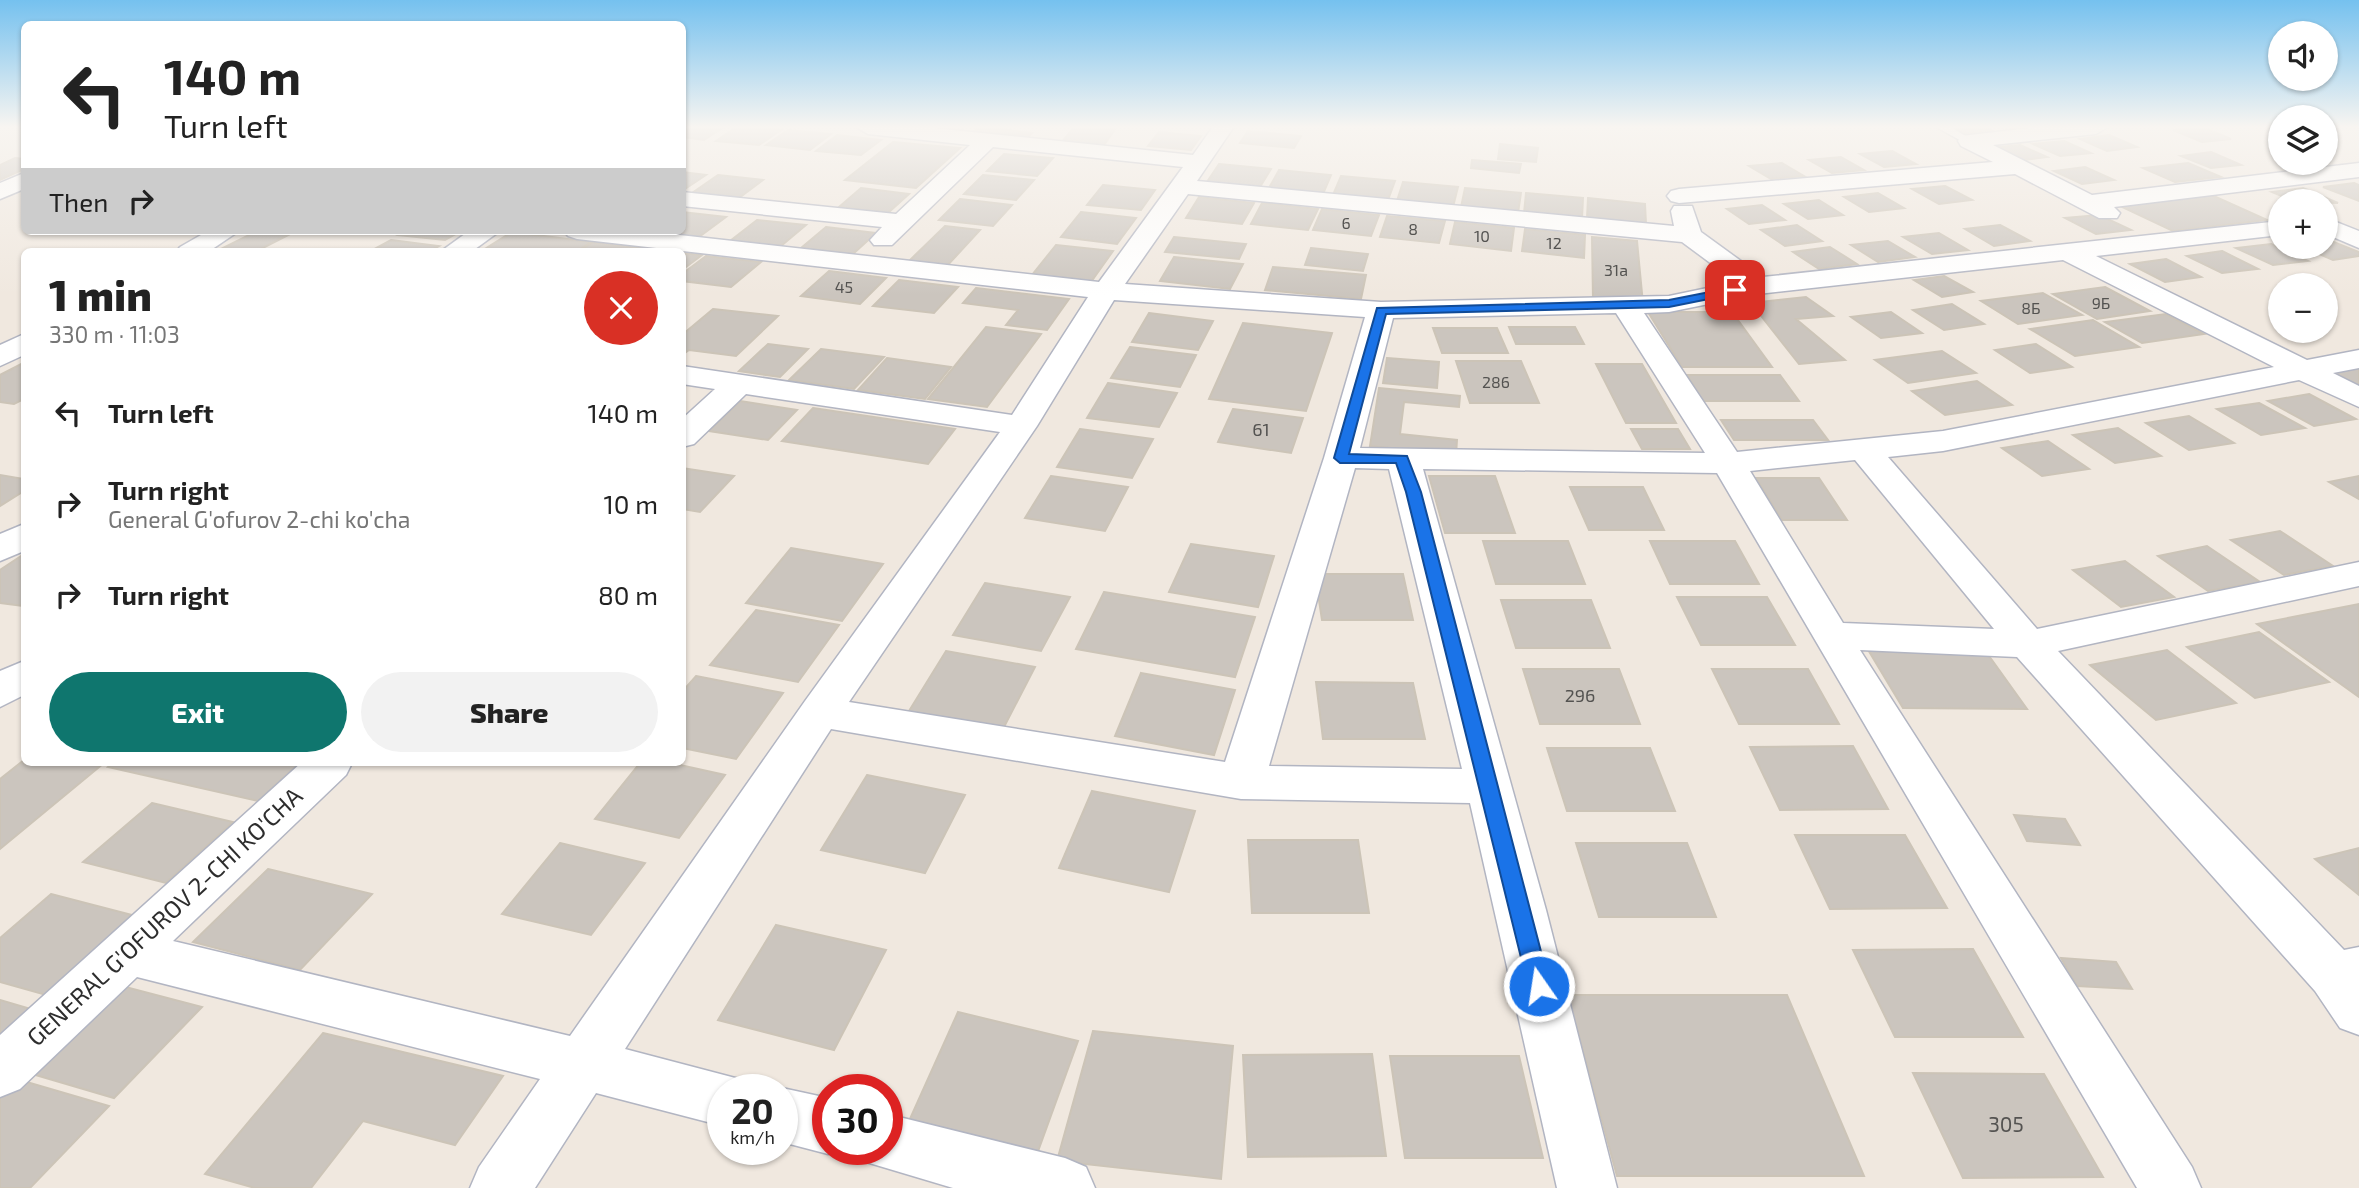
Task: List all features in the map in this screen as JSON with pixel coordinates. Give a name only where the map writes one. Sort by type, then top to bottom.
[{"type":"street","points":[[0,192],[17,183]]},
{"type":"street","points":[[862,261],[942,183]]},
{"type":"street","points":[[500,1188],[820,712],[1021,426],[1106,291],[1183,183]]},
{"type":"street","points":[[1758,286],[1689,235],[1671,192],[1790,183]]},
{"type":"street","points":[[2049,183],[2167,242]]},
{"type":"street","points":[[2086,203],[2248,183]]},
{"type":"street","points":[[1181,186],[1689,235]]},
{"type":"street","points":[[686,199],[901,222]]},
{"type":"street","points":[[0,201],[21,202]]},
{"type":"street","points":[[615,235],[862,261],[1106,291],[1381,310],[1669,304],[1758,286],[2268,229]]},
{"type":"street","points":[[2338,230],[2359,240]]},
{"type":"street","points":[[196,248],[219,235]]},
{"type":"street","points":[[459,248],[481,235]]},
{"type":"street","points":[[2068,252],[2359,398]]},
{"type":"street","points":[[1625,306],[1728,463],[1831,636],[2171,1188]]},
{"type":"street","points":[[1241,782],[1340,458],[1381,310]]},
{"type":"street","points":[[0,356],[21,345]]},
{"type":"street","points":[[1340,458],[1728,463],[1943,442],[2303,368],[2359,359]]},
{"type":"street","points":[[686,375],[1021,426]]},
{"type":"street","points":[[686,433],[740,383]]},
{"type":"street","points":[[1864,449],[2028,644],[2351,985]]},
{"type":"street","points":[[1402,459],[1414,492],[1489,786],[1587,1188]]},
{"type":"street","points":[[0,550],[21,537]]},
{"type":"street","points":[[1831,636],[2028,644],[2359,574]]},
{"type":"street","points":[[0,692],[21,676]]},
{"type":"street","points":[[820,712],[1241,782],[1489,786]]},
{"type":"street","name":"GENERAL G'OFUROV 2-CHI KO'CHA","points":[[0,1071],[327,766]]},
{"type":"street","points":[[126,951],[707,1095]]},
{"type":"street","points":[[903,1146],[1065,1188]]},
{"type":"building","points":[[706,183],[758,183],[739,198],[692,193]]},
{"type":"building","points":[[876,183],[921,183],[916,188]]},
{"type":"building","points":[[975,183],[1031,183],[1016,200],[964,194]]},
{"type":"building","points":[[1222,183],[1262,183],[1260,187]]},
{"type":"building","points":[[1272,183],[1327,183],[1323,194],[1269,188]]},
{"type":"building","points":[[1338,183],[1394,183],[1388,200],[1333,195]]},
{"type":"building","points":[[1403,183],[1458,187],[1453,207],[1397,201]]},
{"type":"building","points":[[2355,183],[2359,185],[2359,201],[2338,193],[2338,189],[2323,187]]},
{"type":"building","points":[[1103,185],[1155,190],[1141,210],[1087,205]]},
{"type":"building","points":[[1945,186],[1972,200],[1939,204],[1912,189]]},
{"type":"building","points":[[861,188],[909,194],[888,213],[839,207]]},
{"type":"building","points":[[1465,188],[1521,193],[1518,213],[1461,207]]},
{"type":"building","points":[[1526,193],[1583,198],[1582,219],[1524,213]]},
{"type":"building","points":[[1878,193],[1904,208],[1869,212],[1844,197]]},
{"type":"building","points":[[2207,193],[2267,220],[2173,231],[2116,204]]},
{"type":"building","points":[[1199,197],[1254,203],[1242,224],[1186,218]]},
{"type":"building","points":[[1588,198],[1645,204],[1646,224],[1587,218]]},
{"type":"building","points":[[960,199],[1012,205],[993,226],[939,220]]},
{"type":"building","points":[[1819,200],[1843,215],[1808,219],[1784,204]]},
{"type":"building","points":[[1262,203],[1318,209],[1308,230],[1251,224]]},
{"type":"building","points":[[1762,205],[1785,220],[1749,224],[1727,209]]},
{"type":"building","points":[[1322,209],[1379,215],[1371,236],[1313,230]]},
{"type":"building","points":[[686,212],[726,217],[699,237],[679,235],[686,235]]},
{"type":"building","points":[[1081,212],[1136,218],[1117,244],[1061,237]]},
{"type":"building","points":[[2099,215],[2131,230],[2096,234],[2065,218]]},
{"type":"building","points":[[1387,216],[1445,221],[1439,243],[1380,237]]},
{"type":"building","points":[[757,220],[806,225],[781,246],[730,241]]},
{"type":"building","points":[[1455,222],[1514,228],[1511,251],[1450,244]]},
{"type":"building","points":[[1797,225],[1822,241],[1785,246],[1761,230]]},
{"type":"building","points":[[2000,225],[2030,241],[1994,246],[1965,229]]},
{"type":"building","points":[[945,226],[980,230],[946,267],[908,262]]},
{"type":"building","points":[[826,227],[876,233],[853,254],[801,248]]},
{"type":"building","points":[[1525,229],[1585,235],[1584,258],[1522,251]]},
{"type":"building","points":[[1939,233],[1968,250],[1932,254],[1903,237]]},
{"type":"building","points":[[249,235],[288,235],[263,248],[223,248]]},
{"type":"building","points":[[398,235],[454,235],[445,240]]},
{"type":"building","points":[[507,235],[536,235],[591,242],[582,248],[486,248]]},
{"type":"building","points":[[1174,237],[1246,244],[1239,259],[1165,252]]},
{"type":"building","points":[[1592,237],[1637,241],[1643,304],[1593,299]]},
{"type":"building","points":[[391,240],[439,246],[435,248],[376,248]]},
{"type":"building","points":[[1888,241],[1915,257],[1878,262],[1851,245]]},
{"type":"building","points":[[593,242],[646,248],[584,248]]},
{"type":"building","points":[[2268,244],[2268,259],[2308,261],[2273,265],[2236,248]]},
{"type":"building","points":[[2338,244],[2359,252],[2359,256],[2333,260],[2331,259],[2338,259]]},
{"type":"building","points":[[1056,245],[1113,251],[1091,282],[1032,275]]},
{"type":"building","points":[[1830,247],[1857,264],[1819,269],[1793,252]]},
{"type":"building","points":[[1311,248],[1368,254],[1363,271],[1305,265]]},
{"type":"building","points":[[2222,251],[2258,269],[2222,273],[2187,256]]},
{"type":"building","points":[[686,253],[702,255],[686,267]]},
{"type":"building","points":[[706,256],[761,262],[731,287],[686,281],[686,271]]},
{"type":"building","points":[[1174,257],[1243,264],[1230,289],[1160,281]]},
{"type":"building","points":[[2166,259],[2201,277],[2165,282],[2130,264]]},
{"type":"building","points":[[1273,267],[1366,275],[1361,299],[1265,290]]},
{"type":"building","points":[[829,271],[886,278],[860,304],[801,296]]},
{"type":"building","points":[[1944,276],[1973,292],[1942,297],[1914,280]]},
{"type":"building","points":[[899,280],[958,287],[934,313],[873,306]]},
{"type":"building","points":[[2105,287],[2150,311],[2097,319],[2053,294]]},
{"type":"building","points":[[976,288],[1069,299],[1047,330],[1006,325],[1018,310],[963,303]]},
{"type":"building","points":[[2043,293],[2082,315],[2018,324],[1981,301]]},
{"type":"building","points":[[1806,297],[1833,316],[1796,319],[1845,360],[1799,364],[1751,303]]},
{"type":"building","points":[[1952,304],[1984,324],[1944,330],[1913,310]]},
{"type":"building","points":[[713,309],[778,316],[736,356],[689,350],[686,352],[686,332]]},
{"type":"building","points":[[1648,312],[1732,312],[1772,367],[1682,367]]},
{"type":"building","points":[[1891,312],[1922,333],[1881,338],[1851,317]]},
{"type":"building","points":[[1149,313],[1213,321],[1198,350],[1132,342]]},
{"type":"building","points":[[2166,314],[2204,334],[2142,343],[2105,322]]},
{"type":"building","points":[[2093,320],[2139,347],[2075,356],[2030,329]]},
{"type":"building","points":[[1243,323],[1332,333],[1306,411],[1209,399]]},
{"type":"building","points":[[986,327],[1041,334],[987,407],[928,399]]},
{"type":"building","points":[[1509,327],[1575,327],[1584,344],[1516,344]]},
{"type":"building","points":[[1433,328],[1497,328],[1508,353],[1442,353]]},
{"type":"building","points":[[768,344],[808,349],[780,377],[739,371]]},
{"type":"building","points":[[2036,344],[2072,367],[2030,373],[1995,350]]},
{"type":"building","points":[[1130,347],[1196,355],[1180,387],[1111,378]]},
{"type":"building","points":[[821,349],[884,357],[854,389],[789,380]]},
{"type":"building","points":[[1942,351],[1976,373],[1908,383],[1875,360]]},
{"type":"building","points":[[887,358],[951,367],[925,399],[858,390]]},
{"type":"building","points":[[1387,358],[1439,362],[1437,388],[1383,383]]},
{"type":"building","points":[[1456,361],[1521,361],[1539,403],[1470,403]]},
{"type":"building","points":[[21,364],[21,400],[14,404],[0,402],[0,375]]},
{"type":"building","points":[[1596,364],[1642,364],[1676,423],[1626,423]]},
{"type":"building","points":[[2359,368],[2359,386],[2332,372]]},
{"type":"building","points":[[1687,375],[1780,375],[1799,401],[1703,401]]},
{"type":"building","points":[[1977,381],[2012,405],[1945,415],[1912,391]]},
{"type":"building","points":[[1108,383],[1177,393],[1159,427],[1087,418]]},
{"type":"building","points":[[1379,388],[1460,396],[1459,407],[1404,402],[1400,434],[1457,440],[1456,455],[1370,446]]},
{"type":"building","points":[[2309,394],[2356,419],[2314,426],[2268,401]]},
{"type":"building","points":[[740,401],[797,410],[768,440],[709,431]]},
{"type":"building","points":[[2259,403],[2305,428],[2261,435],[2217,409]]},
{"type":"building","points":[[813,408],[955,429],[928,464],[782,441]]},
{"type":"building","points":[[1233,409],[1303,418],[1291,453],[1218,442]]},
{"type":"building","points":[[2189,416],[2234,443],[2189,450],[2146,423]]},
{"type":"building","points":[[1721,420],[1813,420],[1828,440],[1734,440]]},
{"type":"building","points":[[2118,428],[2161,456],[2115,463],[2073,435]]},
{"type":"building","points":[[1080,429],[1153,439],[1132,478],[1057,467]]},
{"type":"building","points":[[1631,429],[1678,429],[1690,449],[1642,449]]},
{"type":"building","points":[[2048,441],[2089,469],[2042,476],[2002,448]]},
{"type":"building","points":[[686,469],[734,476],[700,512],[686,510]]},
{"type":"building","points":[[0,475],[21,478],[21,493],[0,506]]},
{"type":"building","points":[[1051,476],[1128,487],[1105,531],[1025,518]]},
{"type":"building","points":[[1429,476],[1495,476],[1515,533],[1445,533]]},
{"type":"building","points":[[2359,476],[2359,499],[2329,482]]},
{"type":"building","points":[[1756,478],[1819,478],[1847,520],[1782,520]]},
{"type":"building","points":[[1570,487],[1643,487],[1664,530],[1589,530]]},
{"type":"building","points":[[2280,531],[2333,566],[2284,575],[2231,540]]},
{"type":"building","points":[[1483,541],[1568,541],[1585,584],[1496,584]]},
{"type":"building","points":[[1650,541],[1735,541],[1759,584],[1670,584]]},
{"type":"building","points":[[1191,544],[1274,556],[1258,607],[1169,592]]},
{"type":"building","points":[[2207,546],[2260,582],[2208,591],[2158,556]]},
{"type":"building","points":[[791,548],[883,564],[842,621],[746,603]]},
{"type":"building","points":[[21,556],[21,606],[0,603],[0,570]]},
{"type":"building","points":[[2125,561],[2174,597],[2121,607],[2073,570]]},
{"type":"building","points":[[1315,574],[1403,574],[1413,620],[1322,620]]},
{"type":"building","points":[[985,583],[1070,597],[1041,651],[953,635]]},
{"type":"building","points":[[1104,592],[1255,617],[1235,677],[1076,649]]},
{"type":"building","points":[[1677,597],[1767,597],[1795,645],[1701,645]]},
{"type":"building","points":[[1501,600],[1591,600],[1610,648],[1516,648]]},
{"type":"building","points":[[2359,604],[2359,697],[2257,624]]},
{"type":"building","points":[[756,610],[839,625],[798,682],[710,665]]},
{"type":"building","points":[[2259,632],[2329,682],[2255,698],[2187,647]]},
{"type":"building","points":[[1867,648],[1984,649],[2027,709],[1903,708]]},
{"type":"building","points":[[2167,650],[2236,703],[2156,720],[2090,665]]},
{"type":"building","points":[[946,651],[1035,667],[1003,729],[909,711]]},
{"type":"building","points":[[1523,669],[1619,669],[1640,724],[1540,724]]},
{"type":"building","points":[[1712,669],[1808,669],[1839,724],[1739,724]]},
{"type":"building","points":[[1141,673],[1235,690],[1214,755],[1115,736]]},
{"type":"building","points":[[696,676],[783,693],[736,759],[686,749],[686,687]]},
{"type":"building","points":[[1316,682],[1413,683],[1425,739],[1323,739]]},
{"type":"building","points":[[1853,746],[1888,809],[1780,810],[1750,747]]},
{"type":"building","points":[[1547,748],[1650,748],[1675,811],[1567,811]]},
{"type":"building","points":[[21,762],[21,766],[100,766],[0,849],[0,779]]},
{"type":"building","points":[[109,766],[296,766],[258,801]]},
{"type":"building","points":[[638,766],[684,766],[725,775],[679,838],[595,819]]},
{"type":"building","points":[[867,775],[965,795],[925,873],[821,850]]},
{"type":"building","points":[[1092,791],[1195,811],[1169,892],[1059,868]]},
{"type":"building","points":[[152,803],[233,822],[166,883],[83,862]]},
{"type":"building","points":[[2014,815],[2065,819],[2080,845],[2027,841]]},
{"type":"building","points":[[1795,835],[1905,835],[1947,908],[1830,909]]},
{"type":"building","points":[[1248,840],[1358,840],[1369,913],[1252,913]]},
{"type":"building","points":[[560,843],[645,863],[591,935],[502,914]]},
{"type":"building","points":[[1576,843],[1687,843],[1716,917],[1599,917]]},
{"type":"building","points":[[2359,848],[2359,895],[2315,859]]},
{"type":"building","points":[[268,869],[372,894],[300,970],[193,942]]},
{"type":"building","points":[[51,894],[132,915],[46,995],[0,982],[0,938]]},
{"type":"building","points":[[776,925],[886,950],[834,1050],[718,1020]]},
{"type":"building","points":[[1973,949],[2023,1037],[1895,1037],[1853,950]]},
{"type":"building","points":[[2061,958],[2116,962],[2132,989],[2077,986]]},
{"type":"building","points":[[114,984],[202,1007],[114,1098],[22,1071]]},
{"type":"building","points":[[1568,995],[1787,995],[1864,1176],[1617,1176]]},
{"type":"building","points":[[0,1000],[34,1010],[0,1042]]},
{"type":"building","points":[[958,1012],[1078,1041],[1037,1154],[909,1121]]},
{"type":"building","points":[[1093,1031],[1233,1046],[1221,1179],[1057,1161]]},
{"type":"building","points":[[323,1033],[503,1076],[455,1145],[363,1121],[311,1188],[255,1188],[205,1174]]},
{"type":"building","points":[[1372,1054],[1386,1156],[1248,1157],[1243,1055]]},
{"type":"building","points":[[1390,1056],[1519,1056],[1543,1158],[1405,1158]]},
{"type":"building","points":[[1913,1073],[2044,1074],[2103,1177],[1963,1178]]},
{"type":"building","points":[[13,1078],[109,1106],[30,1188],[0,1188],[0,1090]]},
{"type":"route","points":[[1539,986],[1414,492],[1402,459],[1340,458],[1381,310],[1669,304],[1735,290]]}]
